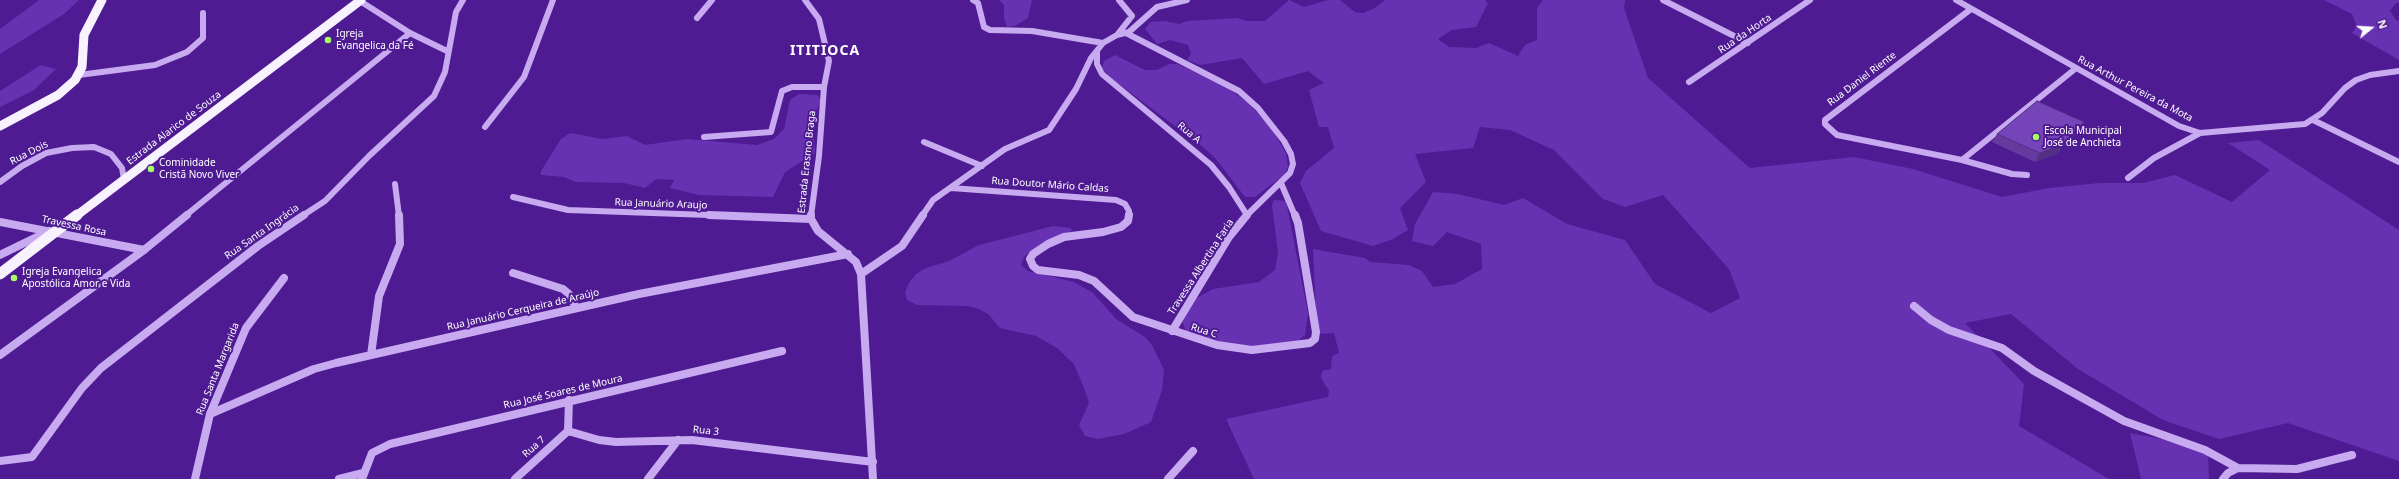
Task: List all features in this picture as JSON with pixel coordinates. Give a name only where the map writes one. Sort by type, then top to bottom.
[{"type":"main road","points":[[0,126],[58,95],[79,75],[82,67],[84,36],[102,0]]},
{"type":"main road","name":"Estrada Alarico de Souza","points":[[0,274],[52,231],[124,179],[361,0]]},
{"type":"street","points":[[361,0],[410,33],[447,51]]},
{"type":"street","name":"Rua Santa Ingrácia","points":[[0,461],[32,457],[82,388],[101,368],[258,246],[325,201],[382,144],[416,114],[434,96],[445,72],[447,51],[456,12],[463,0]]},
{"type":"street","points":[[486,127],[524,76],[553,0]]},
{"type":"street","points":[[697,18],[712,0]]},
{"type":"street","name":"Estrada Erasmo Braga","points":[[805,0],[812,7],[819,19],[826,42],[829,61],[824,87],[820,156],[811,219],[818,231],[856,262],[861,274],[873,479]]},
{"type":"street","points":[[973,0],[978,4],[984,27],[990,30],[1032,31],[1104,43]]},
{"type":"street","points":[[1117,35],[1132,16],[1119,0]]},
{"type":"street","points":[[861,274],[896,252],[929,204],[1005,149],[1049,130],[1076,89],[1086,68],[1104,43],[1117,35],[1126,33],[1158,7],[1187,0]]},
{"type":"street","points":[[1663,0],[1748,43]]},
{"type":"street","name":"Rua da Horta","points":[[1689,82],[1810,0]]},
{"type":"street","name":"Rua Arthur Pereira da Mota","points":[[1956,0],[2075,69],[2179,126],[2200,133],[2289,127],[2313,120],[2345,88],[2356,80],[2370,75],[2399,71]]},
{"type":"street","name":"Rua Daniel Riente","points":[[1971,9],[1825,120],[1825,124],[1837,135],[1962,160],[2012,174],[2027,175]]},
{"type":"street","points":[[79,75],[134,69],[155,65],[187,52],[203,38],[203,13]]},
{"type":"street","points":[[0,355],[144,250],[410,33]]},
{"type":"street","name":"Travessa Albertina Faria","points":[[1126,33],[1239,91],[1249,98],[1284,141],[1291,154],[1293,164],[1290,173],[1246,215],[1229,237],[1172,331]]},
{"type":"street","name":"Rua A","points":[[1097,51],[1098,71],[1212,165],[1230,188],[1246,215]]},
{"type":"street","points":[[1962,160],[2075,69]]},
{"type":"street","points":[[704,137],[770,132],[782,91],[792,88],[824,87]]},
{"type":"street","points":[[2313,120],[2399,162]]},
{"type":"street","points":[[2128,178],[2154,158],[2200,133]]},
{"type":"street","points":[[924,142],[982,166]]},
{"type":"street","name":"Rua Dois","points":[[0,182],[22,166],[46,153],[94,146],[111,154],[122,168],[124,179]]},
{"type":"street","name":"Rua C","points":[[1103,232],[1064,237],[1048,244],[1033,254],[1030,260],[1032,266],[1038,270],[1078,275],[1094,281],[1133,317],[1217,345],[1252,350],[1310,343],[1315,339],[1316,332],[1298,223],[1281,183]]},
{"type":"street","points":[[371,355],[380,296],[400,244],[401,235],[395,184]]},
{"type":"street","name":"Rua Doutor Mário Caldas","points":[[951,188],[1116,200],[1125,204],[1130,211],[1128,221],[1121,226],[1103,232]]},
{"type":"street","name":"Rua Januário Araujo","points":[[513,197],[544,206],[568,210],[811,219]]},
{"type":"street","name":"Travessa Rosa","points":[[0,222],[144,250]]},
{"type":"street","points":[[0,255],[52,231]]},
{"type":"street","name":"Rua Januário Cerqueira de Araújo","points":[[210,414],[314,369],[639,294],[848,254]]},
{"type":"street","points":[[513,273],[563,289],[569,294],[576,308]]},
{"type":"street","name":"Rua Santa Margarida","points":[[195,479],[210,414],[246,328],[284,278]]},
{"type":"street","points":[[1914,306],[1931,320],[1949,330],[2002,348],[2034,371],[2124,421],[2205,450],[2238,468]]},
{"type":"street","name":"Rua José Soares de Moura","points":[[362,476],[372,453],[385,446],[569,400],[782,352]]},
{"type":"street","points":[[568,431],[569,400]]},
{"type":"street","name":"Rua 3","points":[[568,431],[616,442],[678,440],[873,462]]},
{"type":"street","name":"Rua 7","points":[[515,479],[568,431]]},
{"type":"street","points":[[648,479],[678,440]]},
{"type":"street","points":[[1168,479],[1193,451]]},
{"type":"street","points":[[2223,479],[2228,473],[2238,468],[2297,469],[2352,455]]},
{"type":"street","points":[[339,479],[362,476]]},
{"type":"shaded area","points":[[39,0],[79,0],[64,14],[0,54],[0,29]]},
{"type":"shaded area","points":[[999,0],[1032,0],[1028,18],[1015,26],[1007,27],[1004,18],[1004,5]]},
{"type":"shaded area","points":[[1289,0],[1304,7],[1328,0],[1340,0],[1355,12],[1363,13],[1375,8],[1385,0],[1485,0],[1488,3],[1476,27],[1452,30],[1438,39],[1449,47],[1476,48],[1489,43],[1518,56],[1525,45],[1537,40],[1537,8],[1543,0],[1625,0],[1624,8],[1648,78],[1750,168],[1854,157],[1913,169],[2002,197],[2049,188],[2099,183],[2143,183],[2175,175],[2232,202],[2270,170],[2228,143],[2259,140],[2399,230],[2399,461],[2288,423],[2219,439],[2163,420],[2078,369],[2011,314],[1965,323],[2024,384],[2019,426],[2109,479],[1254,479],[1226,419],[1328,397],[1329,391],[1321,378],[1322,371],[1331,369],[1332,356],[1339,353],[1334,333],[1317,334],[1313,249],[1365,258],[1370,262],[1409,265],[1422,271],[1433,287],[1455,284],[1482,269],[1481,244],[1447,232],[1433,246],[1412,241],[1415,224],[1433,192],[1458,194],[1504,205],[1523,198],[1567,224],[1625,240],[1655,284],[1711,313],[1740,298],[1729,269],[1663,195],[1625,207],[1603,199],[1554,150],[1510,130],[1480,127],[1473,148],[1415,154],[1426,182],[1400,208],[1408,230],[1393,239],[1373,246],[1321,231],[1300,183],[1306,171],[1334,148],[1328,127],[1319,127],[1309,90],[1324,83],[1308,71],[1264,84],[1242,58],[1200,65],[1187,60],[1191,54],[1188,45],[1170,40],[1157,44],[1145,29],[1151,22],[1165,21],[1179,24],[1187,21],[1237,18],[1246,21],[1265,21]]},
{"type":"shaded area","points":[[2324,0],[2399,0],[2399,3],[2396,3],[2390,11],[2396,20],[2399,21],[2399,60],[2352,33],[2357,26],[2352,14]]},
{"type":"shaded area","points":[[1115,55],[1145,70],[1157,70],[1169,64],[1178,64],[1222,84],[1248,103],[1270,126],[1286,153],[1288,167],[1284,175],[1255,197],[1245,197],[1216,159],[1203,147],[1111,78],[1102,68],[1104,61]]},
{"type":"shaded area","points":[[41,65],[56,69],[34,90],[0,107],[0,91]]},
{"type":"shaded area","points":[[799,94],[817,95],[821,100],[813,119],[815,153],[785,172],[773,197],[699,195],[670,188],[674,180],[656,179],[645,188],[624,183],[576,182],[564,177],[541,175],[541,171],[561,139],[570,133],[602,139],[627,136],[645,145],[687,139],[757,145],[774,139],[784,129],[790,100]]},
{"type":"shaded area","points":[[1274,200],[1286,201],[1308,313],[1305,335],[1294,344],[1269,350],[1198,339],[1186,331],[1182,321],[1193,300],[1213,289],[1259,282],[1275,270],[1278,253],[1272,205]]},
{"type":"shaded area","points":[[1053,226],[1071,228],[1072,231],[1032,250],[1024,257],[1021,265],[1028,271],[1074,282],[1093,293],[1116,319],[1145,337],[1152,345],[1164,370],[1162,390],[1151,422],[1124,434],[1098,439],[1085,436],[1079,425],[1089,403],[1086,393],[1074,364],[1057,348],[1036,336],[1000,328],[988,314],[979,309],[968,306],[917,305],[907,300],[905,292],[909,283],[916,274],[926,268],[949,261],[979,245]]},
{"type":"shaded area","points":[[2130,433],[2172,441],[2208,455],[2209,479],[2141,479]]},
{"type":"building","name":"Escola Municipal José de Anchieta","points":[[2037,101],[2084,122],[2061,145],[2040,153],[1997,134]]},
{"type":"place","name":"Igreja Evangelica da Fé","points":[[328,40]]},
{"type":"place","name":"Escola Municipal José de Anchieta","points":[[2036,137]]},
{"type":"place","name":"Cominidade Cristã Novo Viver","points":[[151,169]]},
{"type":"place","name":"Igreja Evangelica Apostólica Amor e Vida","points":[[14,278]]},
{"type":"district","name":"ITITIOCA","points":[[825,51]]}]
